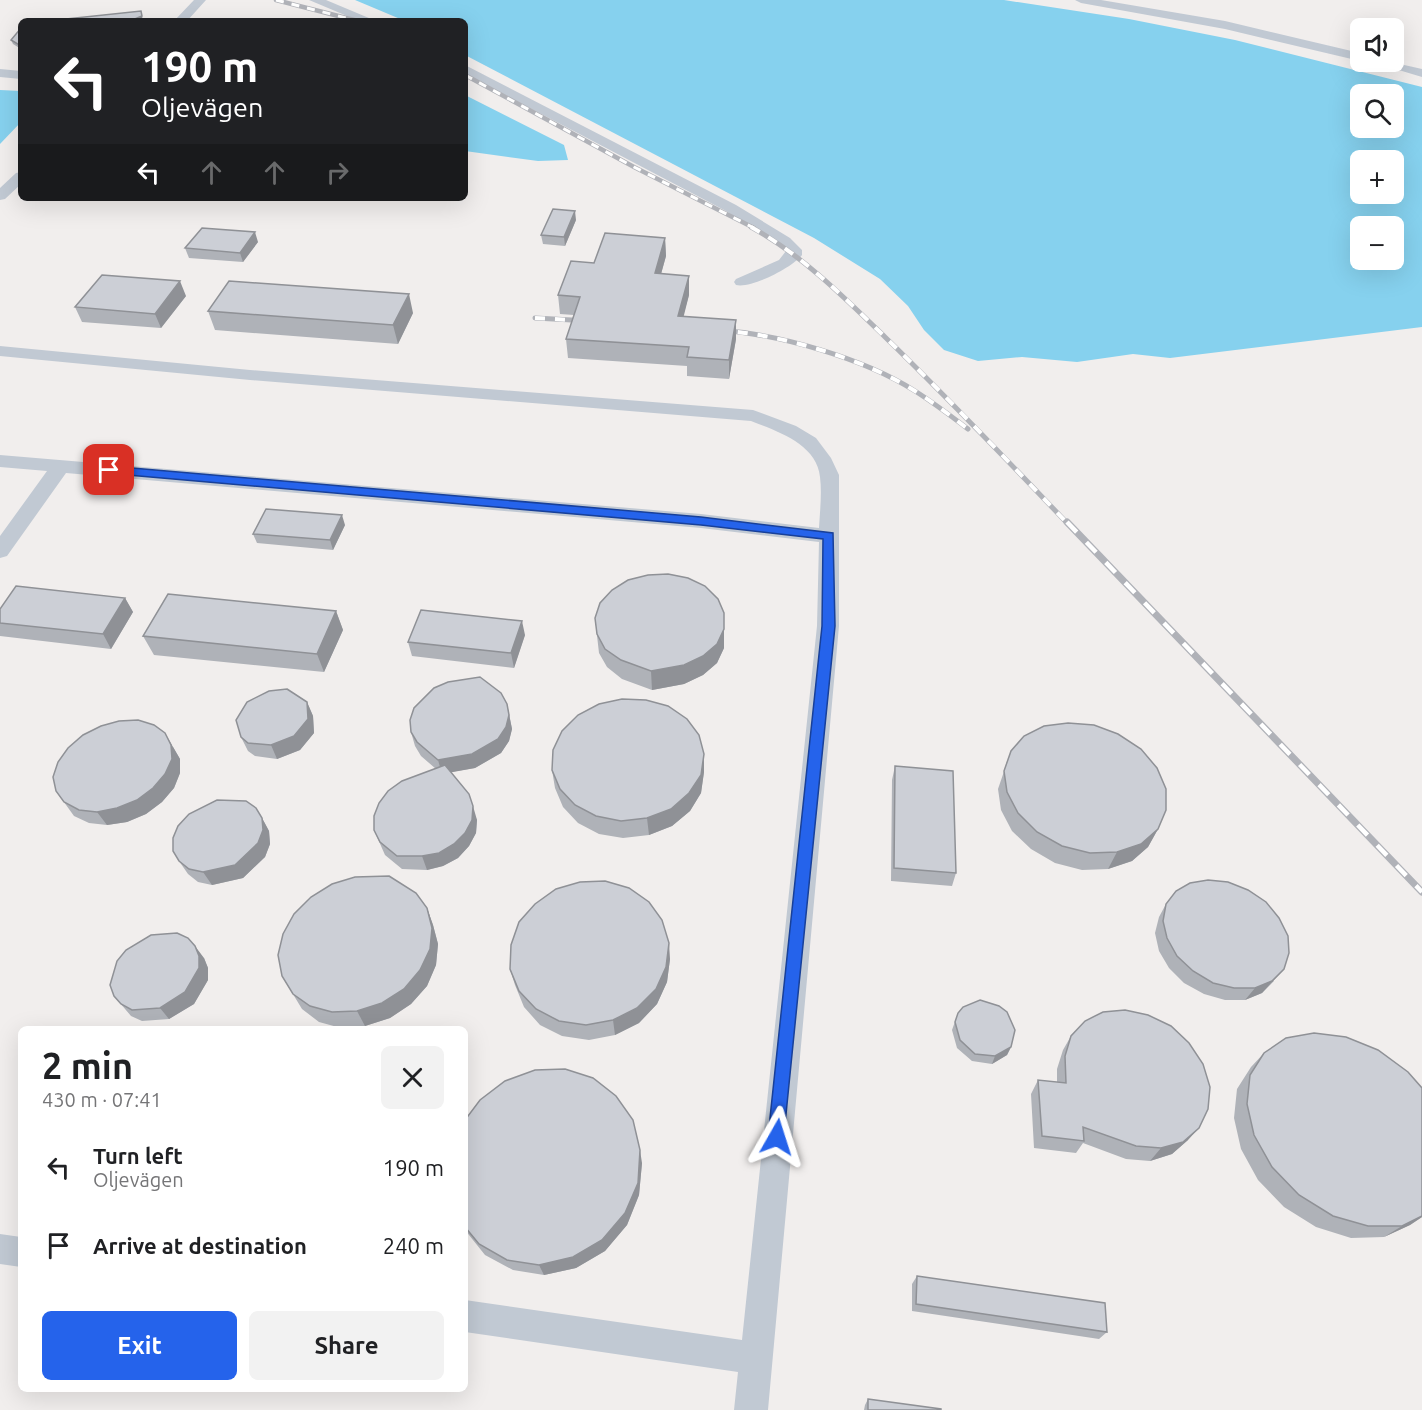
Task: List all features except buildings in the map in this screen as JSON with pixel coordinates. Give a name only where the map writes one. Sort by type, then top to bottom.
[{"type":"street","points":[[183,18],[200,0]]},
{"type":"street","points":[[315,0],[361,18]]},
{"type":"street","points":[[1081,0],[1225,25],[1350,55]]},
{"type":"street","points":[[1404,68],[1422,73]]},
{"type":"street","points":[[468,71],[731,208],[794,250],[794,255],[785,263],[742,282]]},
{"type":"street","points":[[0,73],[18,75]]},
{"type":"street","points":[[0,196],[18,179]]},
{"type":"street","points":[[0,351],[250,375],[753,416],[809,441],[824,458],[830,475],[828,626],[751,1410]]},
{"type":"street","points":[[0,461],[701,521],[829,536]]},
{"type":"street","points":[[0,551],[61,466]]},
{"type":"street","points":[[0,1249],[18,1252]]},
{"type":"street","points":[[468,1316],[756,1358]]},
{"type":"water","points":[[355,0],[1004,0],[1129,19],[1235,40],[1350,69],[1350,72],[1362,72],[1422,87],[1422,327],[1170,358],[1133,354],[1077,362],[1022,357],[978,361],[944,350],[924,330],[908,306],[880,279],[814,238],[468,57],[468,18],[398,18]]},
{"type":"water","points":[[0,90],[18,91],[18,125],[0,144]]},
{"type":"water","points":[[468,97],[564,145],[568,160],[538,161],[468,151]]},
{"type":"railway","points":[[276,0],[346,18]]},
{"type":"railway","points":[[468,77],[634,167],[754,228]]},
{"type":"railway","points":[[751,227],[788,250],[854,307],[955,406],[1068,524]]},
{"type":"railway","points":[[535,318],[590,321]]},
{"type":"railway","points":[[718,330],[742,332],[793,342],[846,358],[915,391],[968,429]]},
{"type":"railway","points":[[1067,522],[1422,892]]},
{"type":"route","points":[[109,470],[701,521],[829,536],[828,626],[777,1137]]}]
